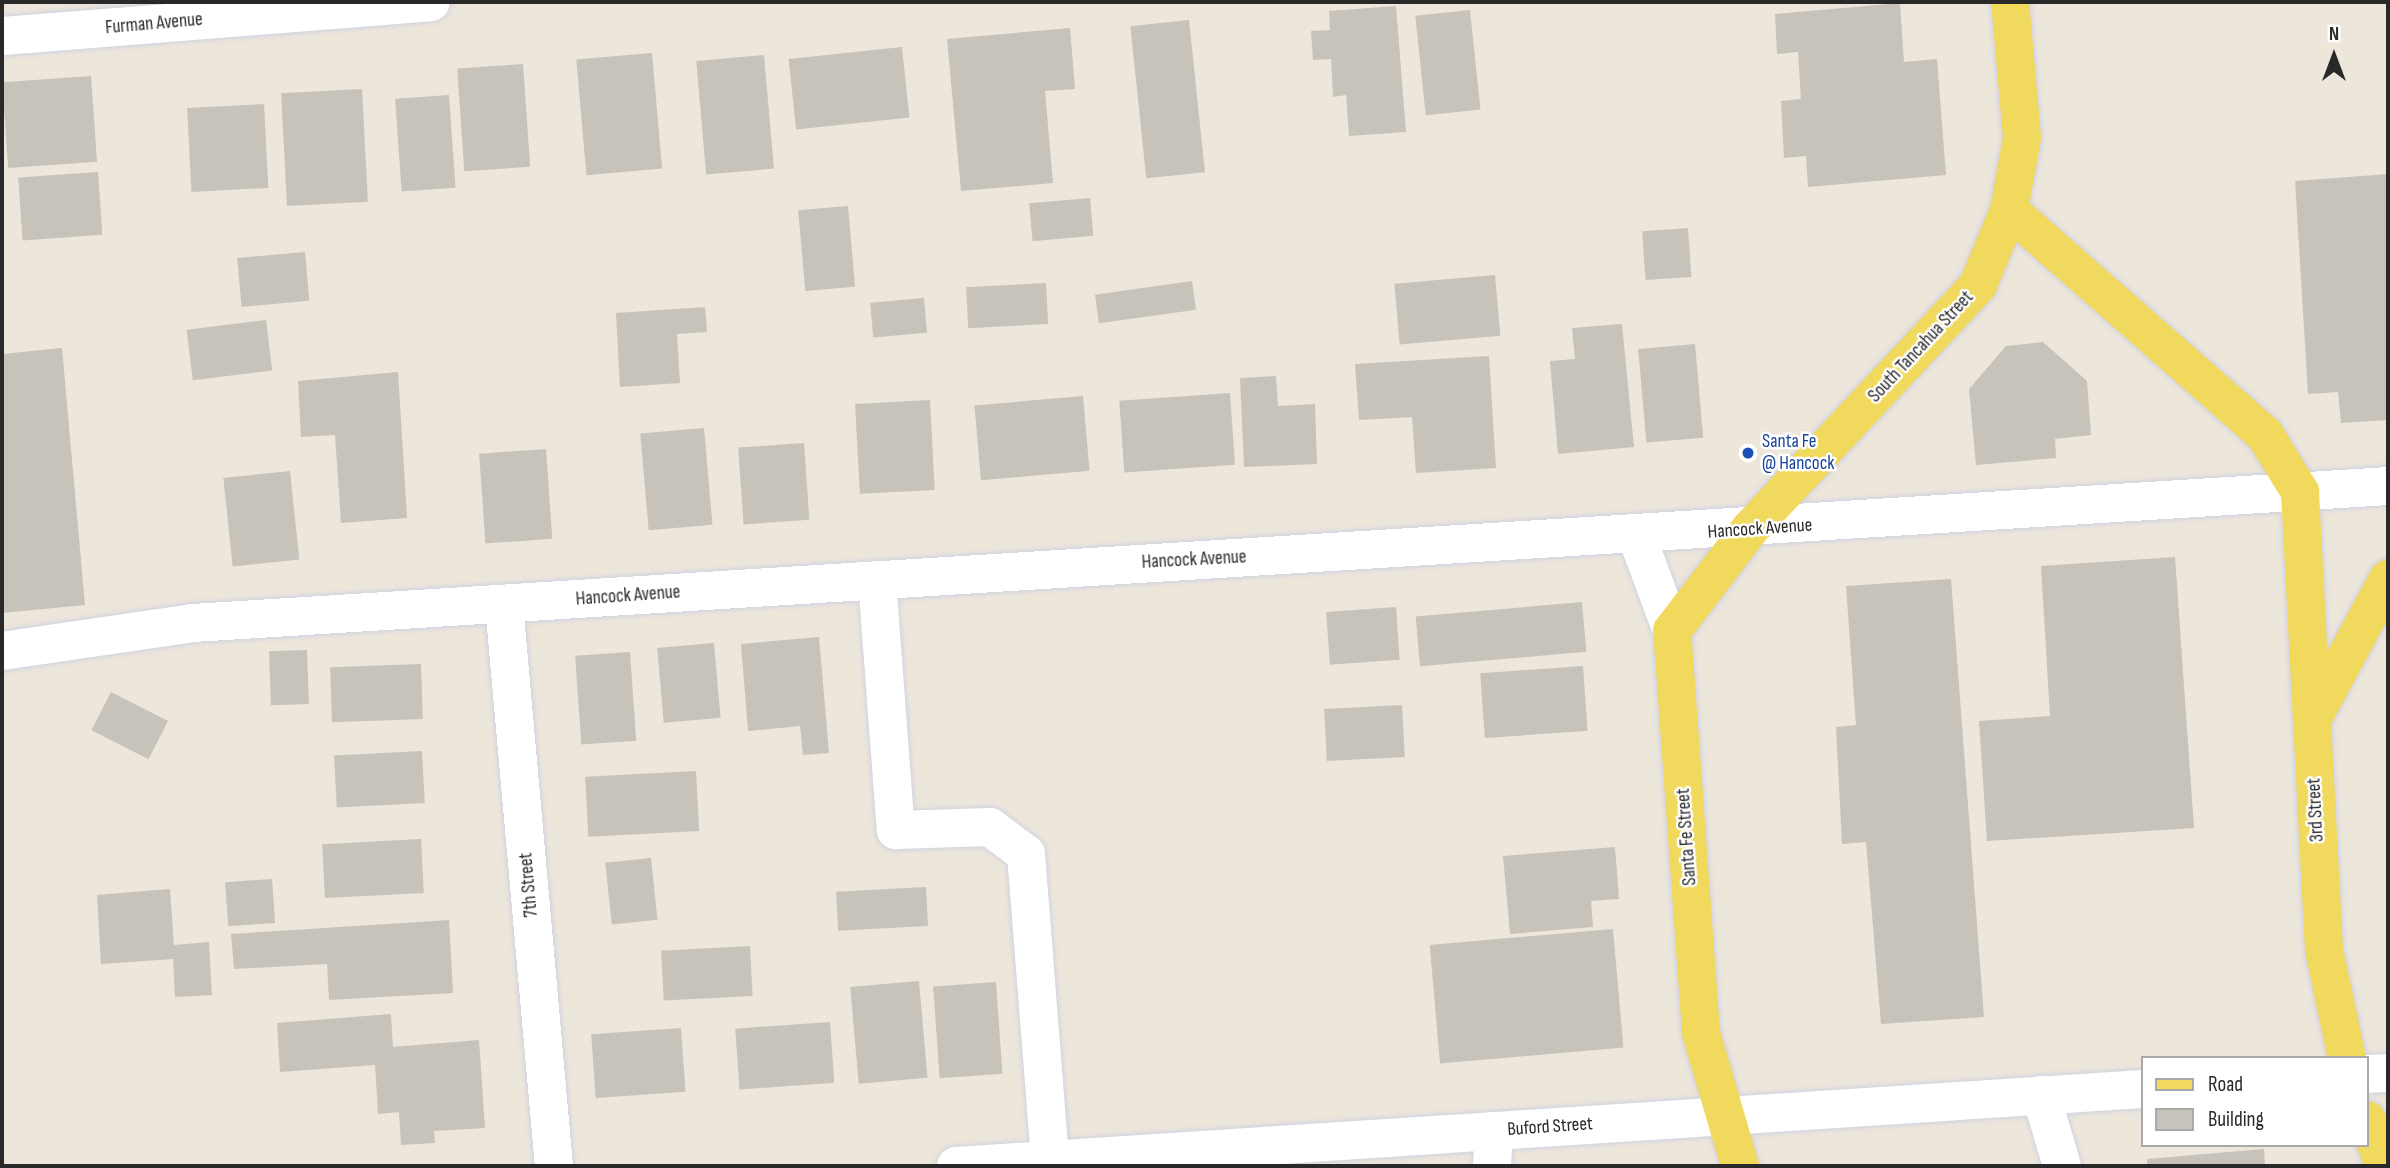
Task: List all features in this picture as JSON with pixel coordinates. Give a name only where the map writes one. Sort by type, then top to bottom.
[{"type":"main road","name":"South Tancahua Street","points":[[1750,529],[1978,285],[2010,210],[2022,138],[2010,2]]},
{"type":"main road","points":[[2010,210],[2265,436],[2300,492]]},
{"type":"main road","name":"3rd Street","points":[[2300,492],[2324,950],[2347,1056]]},
{"type":"main road","points":[[1672,631],[1750,529]]},
{"type":"main road","points":[[2311,723],[2388,579]]},
{"type":"main road","name":"Santa Fe Street","points":[[1672,631],[1700,1033],[1722,1116],[1740,1166]]},
{"type":"main road","points":[[2369,1125],[2384,1166]]},
{"type":"street","name":"Furman Avenue","points":[[2,36],[431,2]]},
{"type":"street","name":"Hancock Avenue","points":[[2,651],[193,623],[877,580],[1637,537],[2388,486]]},
{"type":"street","points":[[1637,537],[1672,631]]},
{"type":"street","points":[[877,580],[896,830],[990,827],[1026,854],[1050,1160]]},
{"type":"street","name":"7th Street","points":[[504,604],[554,1166]]},
{"type":"street","points":[[2369,1074],[2388,1073]]},
{"type":"street","name":"Buford Street","points":[[956,1166],[1050,1160],[1178,1159],[1493,1149],[1722,1116],[2142,1088]]},
{"type":"street","points":[[2041,1095],[2062,1166]]},
{"type":"building","points":[[1900,3],[1904,62],[1937,59],[1946,175],[1808,187],[1806,156],[1784,158],[1781,101],[1801,99],[1798,52],[1777,54],[1775,14]]},
{"type":"building","points":[[1396,6],[1406,132],[1349,136],[1346,95],[1333,97],[1331,59],[1313,60],[1311,31],[1330,30],[1329,11]]},
{"type":"building","points":[[1470,10],[1480,109],[1426,115],[1415,16]]},
{"type":"building","points":[[1189,20],[1205,172],[1146,178],[1130,26]]},
{"type":"building","points":[[1070,28],[1075,89],[1045,91],[1053,183],[961,191],[947,39]]},
{"type":"building","points":[[902,47],[909,118],[796,130],[789,59]]},
{"type":"building","points":[[652,53],[662,169],[586,175],[576,60]]},
{"type":"building","points":[[764,55],[774,169],[706,174],[696,61]]},
{"type":"building","points":[[523,64],[530,167],[464,171],[457,69]]},
{"type":"building","points":[[91,76],[97,162],[8,168],[2,82]]},
{"type":"building","points":[[362,89],[368,202],[287,206],[281,93]]},
{"type":"building","points":[[449,95],[455,188],[402,192],[395,99]]},
{"type":"building","points":[[264,104],[268,188],[192,192],[187,108]]},
{"type":"building","points":[[98,172],[102,235],[23,240],[18,178]]},
{"type":"building","points":[[2388,174],[2388,420],[2341,423],[2338,392],[2308,394],[2295,181]]},
{"type":"building","points":[[1090,198],[1093,236],[1033,241],[1029,203]]},
{"type":"building","points":[[848,206],[855,287],[805,291],[798,210]]},
{"type":"building","points":[[1688,228],[1691,277],[1646,280],[1642,231]]},
{"type":"building","points":[[305,252],[309,301],[242,307],[237,258]]},
{"type":"building","points":[[1495,275],[1500,336],[1400,345],[1394,284]]},
{"type":"building","points":[[1192,281],[1196,310],[1099,323],[1095,295]]},
{"type":"building","points":[[1046,283],[1048,324],[968,328],[966,287]]},
{"type":"building","points":[[924,298],[927,333],[873,338],[870,303]]},
{"type":"building","points":[[705,307],[707,332],[677,334],[680,383],[620,387],[616,313]]},
{"type":"building","points":[[266,320],[272,371],[193,380],[187,330]]},
{"type":"building","points":[[1622,324],[1634,447],[1558,454],[1550,361],[1575,359],[1572,328]]},
{"type":"building","points":[[2043,342],[2087,381],[2091,435],[2055,439],[2056,458],[1976,465],[1969,389],[2006,346]]},
{"type":"building","points":[[1695,344],[1703,438],[1646,443],[1638,349]]},
{"type":"building","points":[[62,348],[85,605],[2,613],[2,354]]},
{"type":"building","points":[[1489,356],[1496,468],[1416,473],[1412,417],[1359,420],[1355,364]]},
{"type":"building","points":[[398,372],[407,518],[341,523],[335,435],[301,437],[298,381]]},
{"type":"building","points":[[1276,376],[1278,406],[1315,404],[1317,464],[1244,467],[1240,378]]},
{"type":"building","points":[[1230,393],[1235,465],[1124,473],[1119,401]]},
{"type":"building","points":[[1083,396],[1090,471],[981,480],[974,405]]},
{"type":"building","points":[[930,400],[935,490],[860,494],[855,404]]},
{"type":"building","points":[[704,428],[712,525],[649,530],[640,434]]},
{"type":"building","points":[[804,443],[809,520],[744,524],[738,448]]},
{"type":"building","points":[[546,449],[552,539],[485,543],[479,454]]},
{"type":"building","points":[[290,471],[299,560],[233,567],[223,478]]},
{"type":"building","points":[[2175,557],[2194,828],[1987,841],[1979,721],[2050,716],[2041,566]]},
{"type":"building","points":[[1951,579],[1984,1017],[1881,1024],[1866,842],[1842,844],[1836,727],[1856,725],[1846,586]]},
{"type":"building","points":[[1582,602],[1586,652],[1420,666],[1416,617]]},
{"type":"building","points":[[1396,607],[1400,660],[1330,665],[1326,612]]},
{"type":"building","points":[[819,637],[829,753],[803,755],[800,726],[748,731],[741,644]]},
{"type":"building","points":[[714,643],[721,718],[664,723],[657,648]]},
{"type":"building","points":[[307,650],[309,704],[271,705],[269,651]]},
{"type":"building","points":[[630,652],[636,741],[581,745],[575,656]]},
{"type":"building","points":[[421,664],[423,719],[332,722],[330,667]]},
{"type":"building","points":[[1583,666],[1588,731],[1485,738],[1480,673]]},
{"type":"building","points":[[111,692],[168,721],[149,759],[91,730]]},
{"type":"building","points":[[1402,705],[1405,757],[1327,761],[1324,709]]},
{"type":"building","points":[[422,751],[425,803],[337,808],[334,756]]},
{"type":"building","points":[[696,771],[699,831],[588,837],[585,777]]},
{"type":"building","points":[[421,839],[424,893],[325,898],[322,844]]},
{"type":"building","points":[[1615,847],[1619,899],[1591,901],[1593,927],[1510,934],[1503,856]]},
{"type":"building","points":[[651,858],[657,920],[612,924],[605,863]]},
{"type":"building","points":[[272,879],[275,923],[228,926],[225,882]]},
{"type":"building","points":[[926,887],[928,926],[838,931],[836,892]]},
{"type":"building","points":[[170,889],[174,945],[209,942],[212,995],[175,997],[173,959],[101,964],[97,895]]},
{"type":"building","points":[[449,920],[453,993],[329,1000],[327,964],[234,969],[231,934]]},
{"type":"building","points":[[1613,929],[1623,1048],[1440,1064],[1430,945]]},
{"type":"building","points":[[750,946],[753,996],[664,1001],[661,951]]},
{"type":"building","points":[[919,981],[927,1078],[859,1084],[850,987]]},
{"type":"building","points":[[996,982],[1002,1074],[940,1078],[933,986]]},
{"type":"building","points":[[391,1014],[393,1047],[479,1040],[485,1128],[434,1131],[435,1143],[401,1145],[399,1112],[378,1114],[375,1065],[280,1072],[277,1023]]},
{"type":"building","points":[[830,1022],[834,1083],[739,1089],[735,1029]]},
{"type":"building","points":[[681,1028],[685,1092],[596,1098],[591,1034]]},
{"type":"building","points":[[2264,1149],[2265,1166],[2147,1166],[2147,1159]]},
{"type":"place","name":"Santa Fe @ Hancock","points":[[1748,453]]}]
